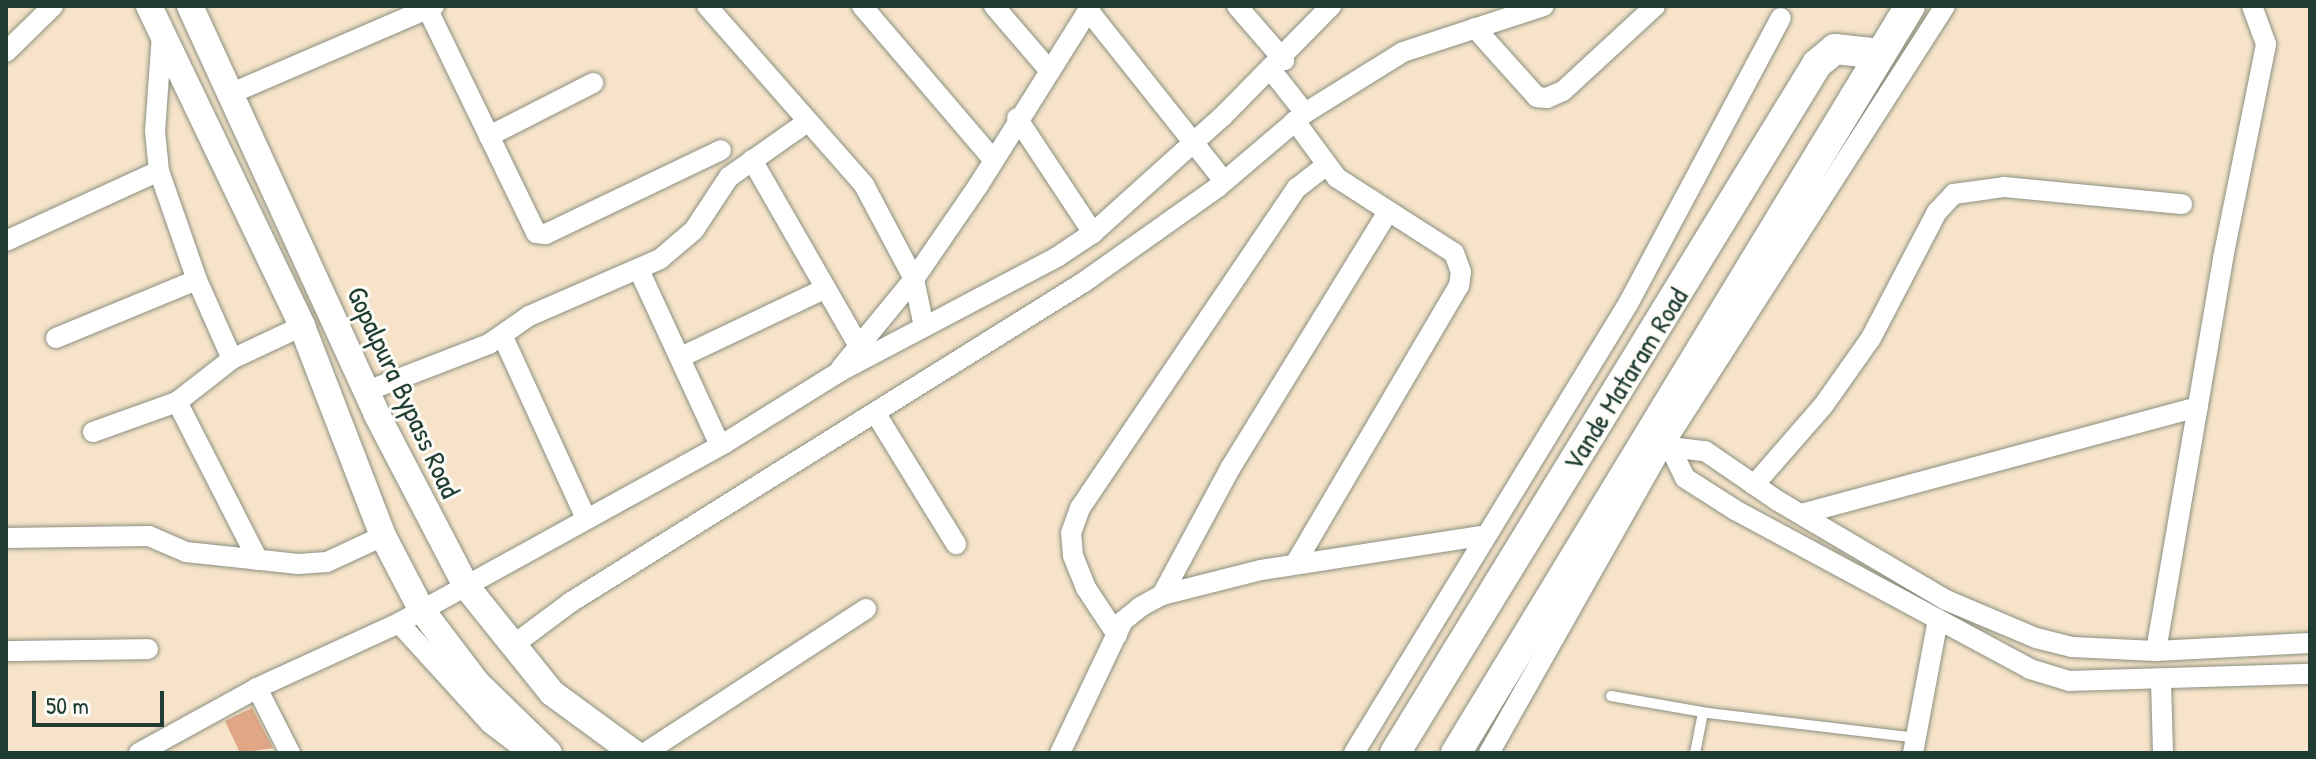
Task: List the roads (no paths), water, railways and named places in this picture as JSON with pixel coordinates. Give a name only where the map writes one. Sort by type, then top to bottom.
[{"type":"main road","name":"Vande Mataram Road","points":[[1456,753],[1661,442],[1907,8]]},
{"type":"main road","name":"Vande Mataram Road","points":[[1395,753],[1817,64],[1835,49],[1881,54]]},
{"type":"street","points":[[6,52],[53,6]]},
{"type":"street","points":[[149,6],[302,326],[383,536],[421,609],[477,683],[549,753]]},
{"type":"street","name":"Gopalpura Bypass Road","points":[[190,6],[367,391],[466,586],[552,693],[634,753]]},
{"type":"street","points":[[707,6],[864,185],[914,279],[924,327]]},
{"type":"street","points":[[862,6],[992,158]]},
{"type":"street","points":[[994,6],[1050,71]]},
{"type":"street","points":[[1237,6],[1277,65],[1326,165],[1388,212],[1454,253],[1461,272],[1459,286],[1295,564]]},
{"type":"street","points":[[139,753],[257,688],[399,623],[720,445],[839,372],[1093,233],[1277,65],[1331,6]]},
{"type":"street","points":[[512,646],[571,602],[1084,282],[1224,181],[1300,117],[1403,52],[1544,6]]},
{"type":"street","points":[[1475,28],[1537,97],[1547,98],[1563,91],[1655,6]]},
{"type":"street","points":[[1489,753],[1661,442],[1945,6]]},
{"type":"street","points":[[2156,651],[2266,44],[2252,6]]},
{"type":"street","points":[[232,93],[429,7],[536,233],[546,234],[721,150]]},
{"type":"street","points":[[839,372],[858,344],[914,279],[1089,8],[1224,181]]},
{"type":"street","points":[[1354,753],[1628,304],[1781,18]]},
{"type":"street","points":[[162,34],[155,131],[159,171],[197,280],[232,359]]},
{"type":"street","points":[[489,136],[593,83]]},
{"type":"street","points":[[1017,118],[1093,233]]},
{"type":"street","points":[[367,391],[503,337],[529,316],[639,270],[678,246],[729,177],[807,122]]},
{"type":"street","points":[[752,160],[858,344]]},
{"type":"street","points":[[1117,635],[1086,588],[1073,555],[1071,533],[1080,508],[1297,188],[1326,165]]},
{"type":"street","points":[[6,241],[159,171]]},
{"type":"street","points":[[1754,485],[1807,427],[1863,350],[1937,212],[1954,194],[2004,187],[2182,204]]},
{"type":"street","points":[[1162,595],[1231,467],[1388,212]]},
{"type":"street","points":[[639,270],[683,356],[720,445]]},
{"type":"street","points":[[56,338],[197,280]]},
{"type":"street","points":[[683,356],[826,288]]},
{"type":"street","points":[[93,432],[177,402],[232,359],[302,326]]},
{"type":"street","points":[[503,337],[586,518]]},
{"type":"street","points":[[177,402],[258,560]]},
{"type":"street","points":[[1801,514],[2198,407]]},
{"type":"street","points":[[876,414],[956,544]]},
{"type":"street","points":[[1661,442],[1705,451],[1754,485],[1946,600],[2036,638],[2072,647],[2156,651],[2310,643]]},
{"type":"street","points":[[1661,442],[1685,478],[1735,510],[2030,669],[2069,681],[2161,681],[2310,674]]},
{"type":"street","points":[[1060,753],[1123,621],[1162,595],[1295,564],[1486,535]]},
{"type":"street","points":[[6,538],[149,536],[186,552],[258,560],[327,562],[383,536]]},
{"type":"street","points":[[645,753],[866,609]]},
{"type":"street","points":[[1915,745],[1938,620]]},
{"type":"street","points":[[399,623],[490,723],[529,753]]},
{"type":"street","points":[[6,651],[148,649]]},
{"type":"street","points":[[2161,681],[2163,753]]},
{"type":"street","points":[[257,688],[290,753]]},
{"type":"lane","points":[[1611,696],[1915,745]]},
{"type":"lane","points":[[1695,753],[1703,713]]}]
